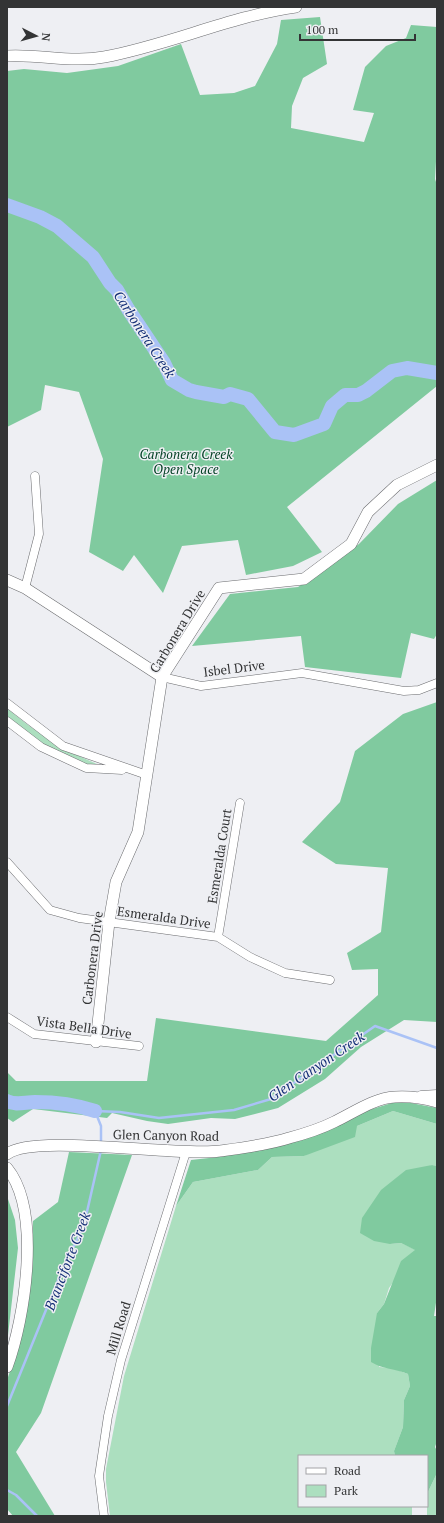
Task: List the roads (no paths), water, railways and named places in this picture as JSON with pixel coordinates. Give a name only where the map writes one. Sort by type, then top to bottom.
[{"type":"street","points":[[240,19],[258,7]]},
{"type":"street","points":[[7,56],[73,59],[102,58],[196,33],[277,8],[296,7]]},
{"type":"street","name":"Carbonera Drive","points":[[96,1042],[109,922],[116,882],[138,832],[162,678],[219,588],[304,579],[351,544],[368,512],[397,485],[437,465]]},
{"type":"street","points":[[25,588],[39,534],[35,476]]},
{"type":"street","name":"Isbel Drive","points":[[7,580],[25,588],[162,678],[201,686],[302,673],[404,691],[419,690],[437,683]]},
{"type":"street","points":[[7,703],[63,746],[147,775]]},
{"type":"street","points":[[7,720],[41,747],[86,768],[131,770]]},
{"type":"street","name":"Esmeralda Court","points":[[218,937],[240,803]]},
{"type":"street","name":"Esmeralda Drive","points":[[7,862],[50,910],[79,918],[218,937],[250,957],[285,973],[330,980]]},
{"type":"street","name":"Vista Bella Drive","points":[[7,1017],[34,1034],[139,1046]]},
{"type":"street","points":[[394,1097],[437,1094]]},
{"type":"street","name":"Glen Canyon Road","points":[[7,1154],[24,1146],[66,1146],[186,1152],[219,1151],[288,1139],[332,1123],[372,1103],[394,1097],[419,1097],[437,1102]]},
{"type":"street","points":[[7,1144],[24,1146]]},
{"type":"street","points":[[7,1367],[15,1345],[28,1251],[25,1215],[21,1197],[9,1170],[16,1154],[24,1146]]},
{"type":"street","name":"Mill Road","points":[[104,1516],[99,1476],[121,1360],[186,1152]]},
{"type":"waterway","name":"Carbonera Creek","points":[[7,205],[40,217],[57,226],[93,257],[110,283],[117,290],[164,363],[172,380],[189,390],[196,392],[224,397],[230,394],[248,399],[275,432],[294,435],[324,424],[332,406],[345,395],[358,395],[366,391],[392,371],[407,368],[437,373]]},
{"type":"waterway","name":"Glen Canyon Creek","points":[[101,1143],[101,1126],[95,1111],[120,1112],[159,1118],[234,1110],[271,1099],[375,1026],[437,1048]]},
{"type":"waterway","points":[[7,1101],[17,1104],[35,1102],[58,1103],[95,1111]]},
{"type":"waterway","name":"Branciforte Creek","points":[[7,1406],[61,1273],[84,1225],[101,1150]]},
{"type":"waterway","name":"Branciforte Creek","points":[[7,1490],[16,1495],[37,1516]]},
{"type":"park label","name":"Carbonera Creek Open Space","points":[[186,462]]}]
